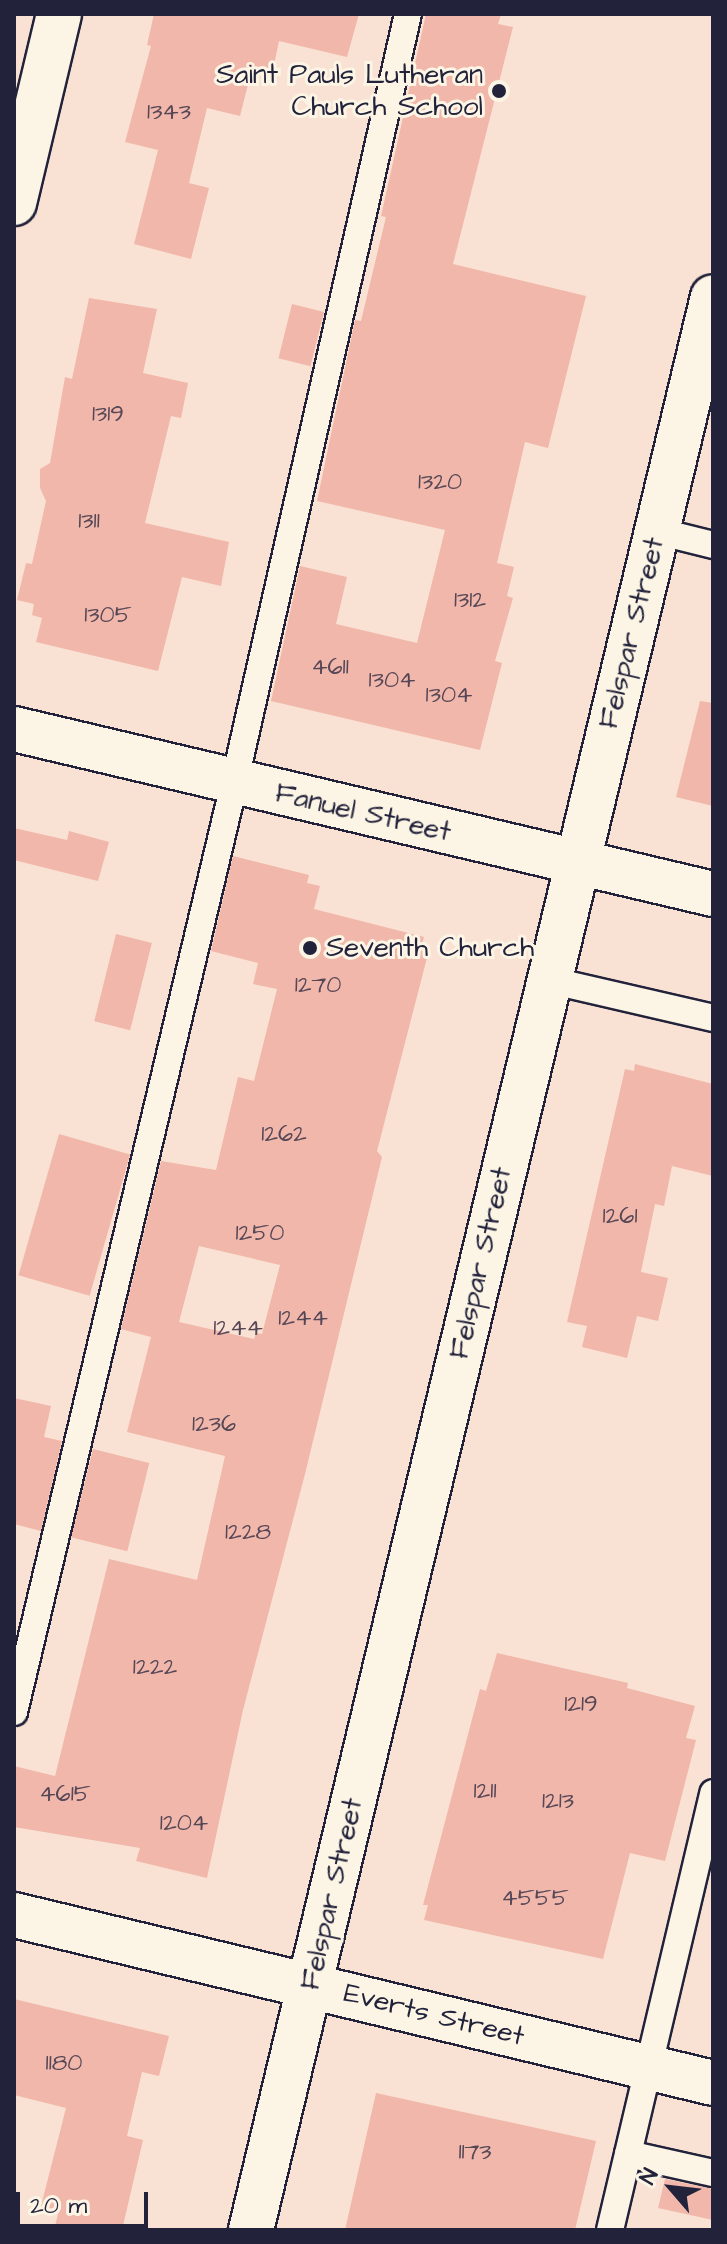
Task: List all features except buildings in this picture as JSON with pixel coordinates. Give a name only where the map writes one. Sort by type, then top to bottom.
[{"type":"street","points":[[14,203],[59,14]]},
{"type":"street","name":"Felspar Street","points":[[251,2230],[713,297]]},
{"type":"street","name":"Fanuel Street","points":[[14,729],[234,784],[713,894]]},
{"type":"street","name":"Everts Street","points":[[14,1915],[713,2083]]},
{"type":"lane","points":[[14,1712],[234,784],[408,14]]},
{"type":"lane","points":[[657,531],[713,545]]},
{"type":"lane","points":[[549,980],[713,1018]]},
{"type":"lane","points":[[610,2230],[713,1793]]},
{"type":"lane","points":[[628,2154],[713,2173]]},
{"type":"place","name":"Saint Pauls Lutheran Church School","points":[[499,91]]},
{"type":"place","name":"Seventh Church","points":[[310,948]]}]
